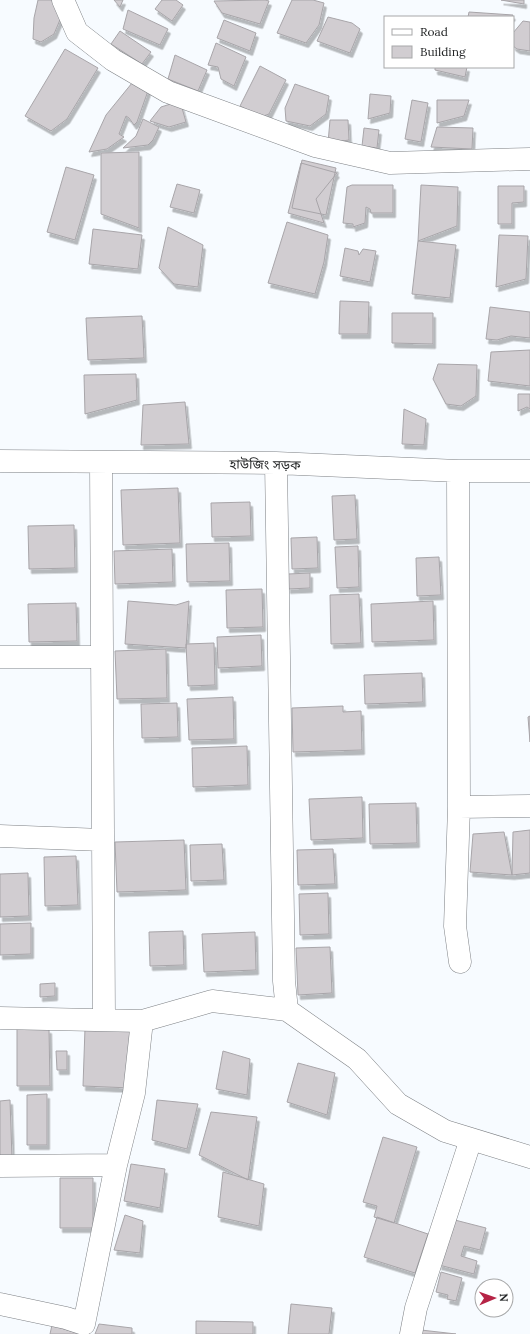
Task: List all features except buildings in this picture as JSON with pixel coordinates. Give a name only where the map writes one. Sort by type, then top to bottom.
[{"type":"street","points":[[63,0],[77,32],[113,60],[168,92],[315,146],[390,163],[530,159]]},
{"type":"street","name":"হাউজিং সড়ক","points":[[0,461],[101,463],[276,463],[458,471],[530,471]]},
{"type":"street","points":[[101,463],[104,1020]]},
{"type":"street","points":[[276,463],[284,981],[287,1010]]},
{"type":"street","points":[[458,471],[459,808],[455,926],[460,962]]},
{"type":"street","points":[[0,656],[101,657]]},
{"type":"street","points":[[459,808],[530,806]]},
{"type":"street","points":[[0,836],[102,840]]},
{"type":"street","points":[[0,1018],[142,1021],[212,1001],[287,1010],[357,1059],[398,1104],[445,1131],[530,1157]]},
{"type":"street","points":[[0,1304],[66,1318],[84,1324],[116,1165],[134,1093],[142,1021]]},
{"type":"street","points":[[411,1334],[416,1308],[471,1139]]},
{"type":"street","points":[[0,1166],[116,1165]]}]
